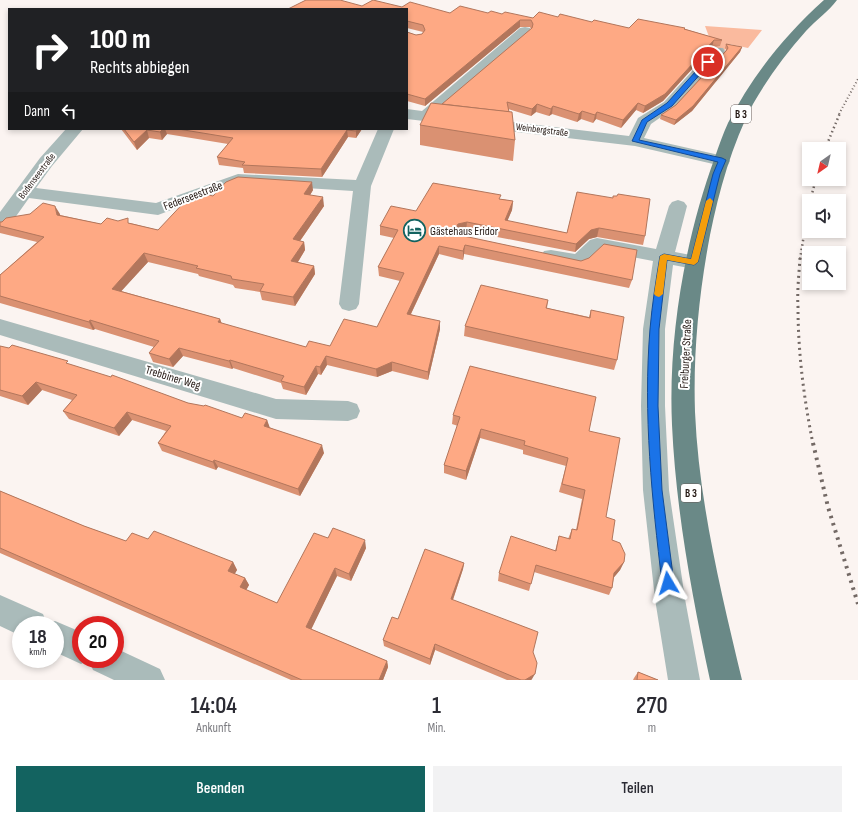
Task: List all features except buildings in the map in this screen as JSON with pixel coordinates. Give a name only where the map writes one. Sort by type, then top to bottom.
[{"type":"main road","name":"Freiburger Straße","points":[[726,680],[708,598],[691,498],[684,424],[684,358],[694,262],[717,174],[734,126],[767,70],[814,14],[831,0]]},
{"type":"street","points":[[425,116],[525,30]]},
{"type":"street","points":[[635,141],[644,121],[669,105],[718,51]]},
{"type":"street","name":"Weinbergstraße","points":[[408,114],[635,141],[722,160]]},
{"type":"street","name":"Bodenseestraße","points":[[0,225],[46,162],[74,130]]},
{"type":"street","points":[[349,304],[362,186],[386,130]]},
{"type":"street","name":"Federseestraße","points":[[25,192],[158,209],[238,179],[362,186]]},
{"type":"street","points":[[678,206],[664,256],[654,329],[653,406],[656,490],[670,599],[684,680]]},
{"type":"street","points":[[534,252],[579,261],[597,244],[694,262]]},
{"type":"street","name":"Trebbiner Weg","points":[[0,327],[276,409],[348,411]]},
{"type":"street","points":[[0,610],[13,616]]},
{"type":"street","points":[[120,668],[138,678]]},
{"type":"shaded area","points":[[705,26],[762,30],[748,48],[729,44],[723,52],[714,50]]},
{"type":"railway","points":[[839,114],[858,79]]},
{"type":"railway","points":[[828,142],[840,113]]},
{"type":"railway","points":[[812,194],[814,186]]},
{"type":"railway","points":[[800,259],[803,238]]},
{"type":"railway","points":[[800,258],[798,295],[800,359],[813,444]]},
{"type":"railway","points":[[813,443],[828,507],[858,604]]},
{"type":"slow traffic","points":[[659,294],[664,256],[694,262],[710,201]]},
{"type":"place","name":"Gästehaus Eridor","points":[[414,231]]},
{"type":"route","points":[[668,583],[656,490],[653,406],[654,329],[664,256],[694,262],[722,160],[635,141],[644,121],[669,105],[708,62]]}]
